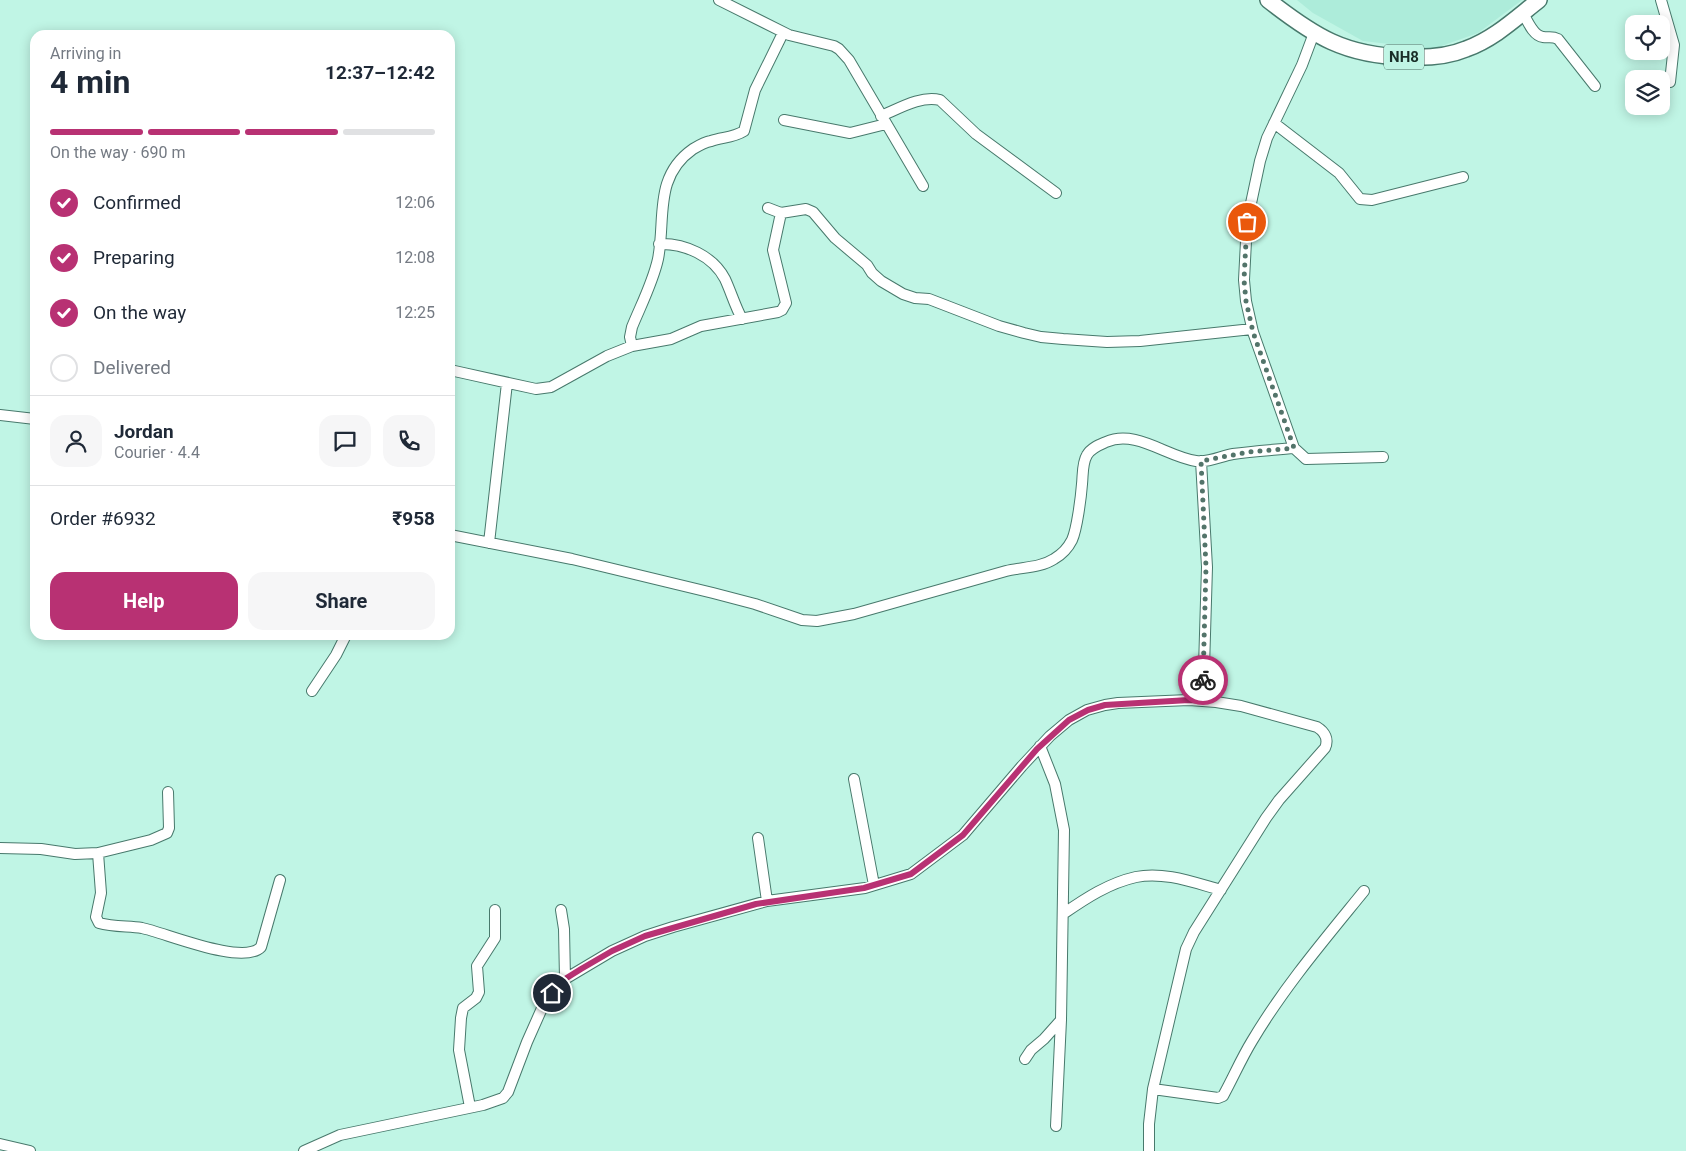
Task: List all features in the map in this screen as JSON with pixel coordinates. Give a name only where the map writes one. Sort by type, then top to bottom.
[{"type":"highway","name":"NH8","points":[[1268,0],[1314,33],[1341,46],[1368,54],[1408,58],[1437,56],[1466,50],[1480,43],[1539,0]]},
{"type":"street","points":[[719,0],[783,33],[840,49],[849,60],[924,186]]},
{"type":"street","points":[[1661,0],[1674,45],[1670,82]]},
{"type":"street","points":[[1523,13],[1537,36],[1555,37],[1558,39],[1595,86]]},
{"type":"street","points":[[632,346],[630,337],[632,327],[655,271],[658,258],[662,200],[670,176],[680,162],[693,150],[710,141],[737,136],[744,131],[755,90],[783,33]]},
{"type":"street","points":[[1314,33],[1302,65],[1274,123],[1260,161],[1247,222],[1244,280],[1246,301],[1252,329],[1294,448],[1306,459],[1383,457]]},
{"type":"street","points":[[784,120],[850,133],[883,120],[916,102],[933,99],[940,100],[976,134],[1056,193]]},
{"type":"street","points":[[1274,123],[1339,173],[1360,199],[1372,200],[1463,177]]},
{"type":"street","points":[[768,208],[781,214],[806,209],[813,212],[835,238],[881,281],[903,294],[915,298],[929,299],[999,326],[1024,333],[1041,337],[1107,342],[1140,341],[1252,329]]},
{"type":"street","points":[[455,371],[536,389],[552,387],[607,356],[632,346],[671,339],[701,326],[778,312],[782,310],[786,303],[773,250],[781,214]]},
{"type":"street","points":[[659,244],[679,246],[698,253],[715,265],[724,278],[742,319]]},
{"type":"street","points":[[489,543],[507,383]]},
{"type":"street","points":[[0,415],[30,418]]},
{"type":"street","points":[[455,536],[572,559],[713,592],[802,620],[818,621],[854,614],[1006,570],[1041,565],[1053,560],[1072,541],[1085,458],[1093,448],[1116,438],[1147,443],[1191,460],[1201,461],[1249,452],[1294,448]]},
{"type":"street","points":[[1201,461],[1206,567],[1203,701]]},
{"type":"street","points":[[312,691],[336,655],[344,640]]},
{"type":"street","points":[[304,1151],[340,1135],[503,1098],[508,1092],[543,1006],[565,979],[612,951],[645,936],[767,901],[874,885],[911,874],[963,835],[1040,746],[1069,720],[1088,710],[1105,705],[1189,700],[1241,706],[1298,720],[1321,729],[1325,736],[1326,744],[1322,752],[1279,800],[1266,818],[1194,932],[1186,949],[1153,1089],[1149,1124],[1149,1151]]},
{"type":"street","points":[[1040,746],[1054,784],[1064,830],[1061,1020],[1056,1126]]},
{"type":"street","points":[[854,779],[874,885]]},
{"type":"street","points":[[0,848],[47,850],[75,854],[98,853],[151,840],[166,833],[169,828],[168,792]]},
{"type":"street","points":[[758,838],[767,901]]},
{"type":"street","points":[[98,853],[102,887],[96,917],[99,923],[153,931],[206,948],[246,953],[257,951],[261,947],[280,880]]},
{"type":"street","points":[[1063,914],[1090,896],[1112,885],[1137,877],[1160,876],[1174,878],[1221,890]]},
{"type":"street","points":[[1153,1089],[1218,1098],[1223,1096],[1252,1041],[1285,991],[1317,948],[1364,891]]},
{"type":"street","points":[[470,1107],[459,1050],[461,1018],[463,1008],[476,998],[479,992],[477,966],[495,938],[495,910]]},
{"type":"street","points":[[561,910],[564,929],[565,979]]},
{"type":"street","points":[[1025,1059],[1031,1050],[1061,1020]]},
{"type":"street","points":[[0,1144],[30,1151]]},
{"type":"shaded area","points":[[1297,0],[1522,0],[1478,33],[1433,49],[1363,41],[1313,13]]},
{"type":"way so far","points":[[1203,680],[1206,567],[1201,461],[1249,452],[1294,448],[1253,332],[1246,301],[1244,280],[1247,222]]},
{"type":"route","points":[[552,993],[565,979],[612,951],[645,936],[672,927],[744,906],[812,894],[864,888],[911,874],[963,835],[1037,749],[1069,720],[1088,710],[1118,703],[1203,701],[1203,680]]}]
